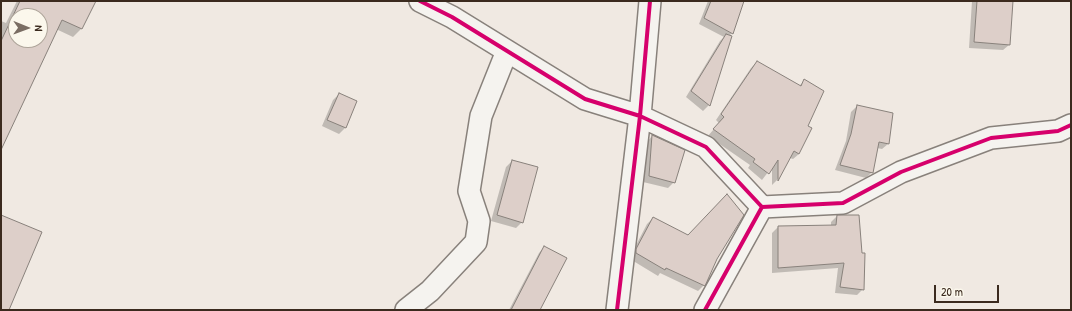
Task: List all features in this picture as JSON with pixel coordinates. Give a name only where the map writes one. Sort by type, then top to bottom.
[{"type":"street","points":[[422,1],[452,17],[585,99],[640,116],[706,147],[762,207],[843,204],[901,172],[991,138],[1058,131],[1071,125]]},
{"type":"street","points":[[616,310],[640,116],[650,1]]},
{"type":"street","points":[[406,310],[430,291],[476,242],[479,220],[469,190],[470,183],[481,116],[507,51]]},
{"type":"street","points":[[705,310],[762,207]]},
{"type":"building","points":[[20,1],[96,1],[82,29],[62,20],[1,150],[1,41],[8,26],[8,48],[48,48],[48,8],[17,8]]},
{"type":"building","points":[[711,1],[744,1],[733,34],[704,18]]},
{"type":"building","points":[[977,1],[1013,1],[1010,45],[974,42]]},
{"type":"building","points":[[726,34],[732,36],[710,106],[691,91]]},
{"type":"building","points":[[757,61],[801,86],[804,79],[824,91],[808,126],[812,128],[799,154],[794,151],[778,181],[778,160],[769,174],[753,162],[755,159],[713,129],[724,117],[721,114]]},
{"type":"building","points":[[339,93],[357,101],[346,128],[327,120]]},
{"type":"building","points":[[857,105],[893,113],[889,144],[879,142],[873,173],[840,165],[851,134]]},
{"type":"building","points":[[652,135],[685,150],[675,183],[649,176]]},
{"type":"building","points":[[512,160],[538,167],[523,223],[497,215]]},
{"type":"building","points":[[727,194],[744,215],[717,259],[705,286],[666,268],[665,270],[636,253],[636,249],[653,217],[688,235]]},
{"type":"building","points":[[1,215],[42,232],[9,310],[1,310]]},
{"type":"building","points":[[837,215],[859,215],[862,253],[865,253],[864,290],[840,287],[844,263],[778,268],[778,226],[836,225]]},
{"type":"building","points":[[544,246],[567,258],[540,310],[511,310]]},
{"type":"cycle path","points":[[420,1],[452,17],[585,99],[640,116],[706,147],[762,207]]},
{"type":"cycle path","points":[[617,310],[640,116],[650,1]]},
{"type":"cycle path","points":[[705,310],[762,207],[843,203],[901,172],[991,138],[1058,131],[1071,125]]}]
